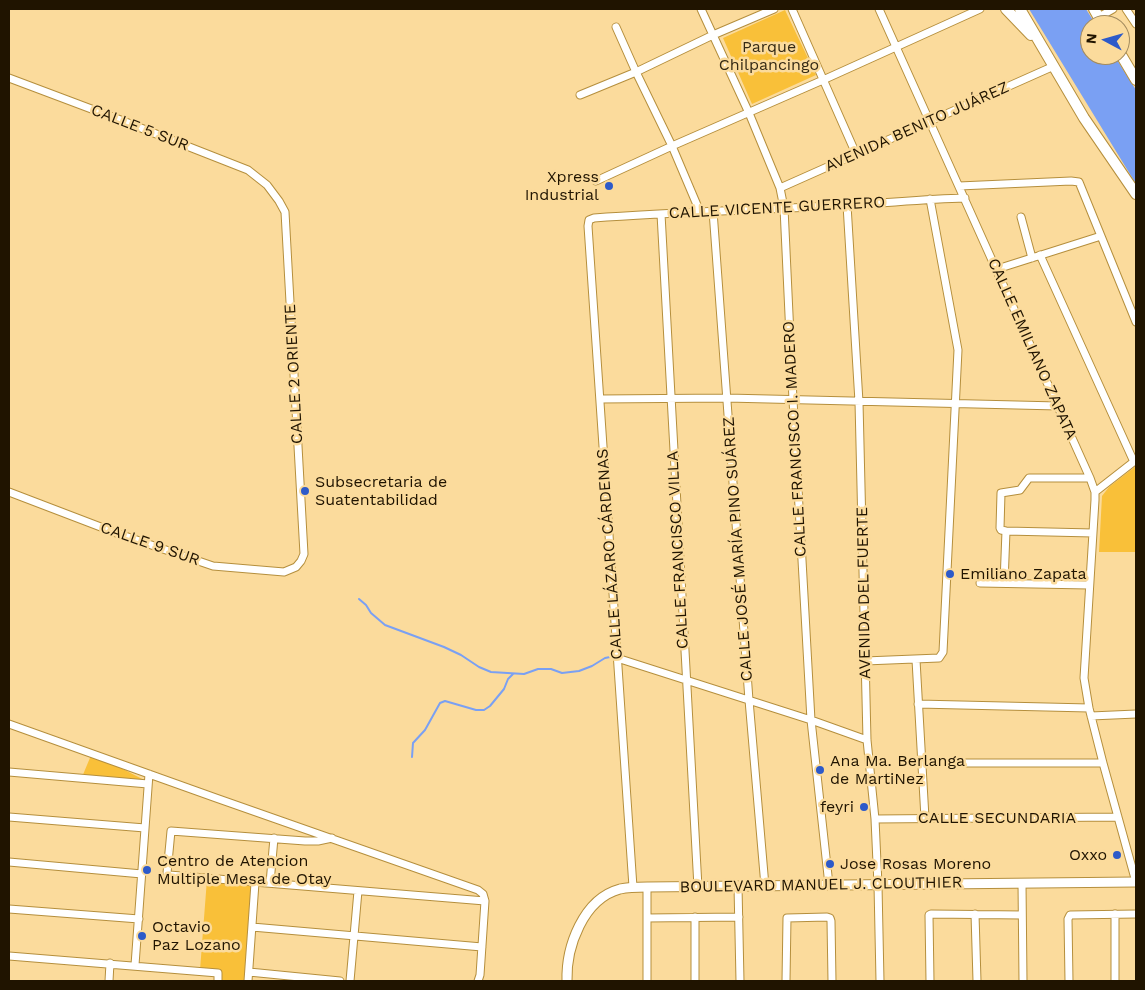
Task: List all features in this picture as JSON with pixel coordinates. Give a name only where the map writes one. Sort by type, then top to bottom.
[{"type":"highway","points":[[1006,9],[1046,51]]},
{"type":"highway","points":[[1020,9],[1084,118],[1136,194]]},
{"type":"highway","points":[[1127,65],[1136,80]]},
{"type":"main road","name":"BOULEVARD MANUEL J. CLOUTHIER","points":[[567,981],[570,950],[576,932],[588,911],[608,894],[620,889],[698,886],[1136,882]]},
{"type":"street","name":"CALLE FRANCISCO I. MADERO","points":[[701,9],[749,113],[780,188],[784,208],[812,720],[829,885]]},
{"type":"street","points":[[580,95],[636,72],[713,35],[774,9]]},
{"type":"street","points":[[792,9],[856,154]]},
{"type":"street","name":"CALLE EMILIANO ZAPATA","points":[[880,9],[1095,492],[1084,678],[1090,712],[1136,882]]},
{"type":"street","points":[[596,181],[980,9]]},
{"type":"street","points":[[1126,9],[1136,24]]},
{"type":"street","points":[[616,27],[672,146],[700,212]]},
{"type":"street","name":"AVENIDA BENITO JUÁREZ","points":[[780,188],[1054,66]]},
{"type":"street","name":"CALLE 5 SUR","points":[[9,78],[248,170],[267,185]]},
{"type":"street","points":[[959,186],[1079,182],[1136,322]]},
{"type":"street","name":"CALLE 2 ORIENTE","points":[[267,185],[285,212],[304,554],[296,567]]},
{"type":"street","name":"CALLE VICENTE GUERRERO","points":[[589,220],[594,218],[661,214],[965,198]]},
{"type":"street","points":[[865,661],[939,658],[943,652],[958,350],[930,199]]},
{"type":"street","name":"AVENIDA DEL FUERTE","points":[[847,205],[860,402],[867,740],[875,819],[880,981]]},
{"type":"street","name":"CALLE JOSÉ MARÍA PINO SUÁREZ","points":[[713,211],[749,700],[765,886]]},
{"type":"street","name":"CALLE FRANCISCO VILLA","points":[[661,214],[698,886]]},
{"type":"street","points":[[1021,217],[1032,258]]},
{"type":"street","name":"CALLE LÁZARO CÁRDENAS","points":[[589,220],[633,887]]},
{"type":"street","points":[[997,269],[1101,236]]},
{"type":"street","points":[[1040,255],[1135,461],[1095,492]]},
{"type":"street","points":[[600,399],[727,398],[1058,406]]},
{"type":"street","points":[[1090,478],[1029,478],[1020,490],[1001,493],[1000,528],[1006,531],[1093,533]]},
{"type":"street","name":"CALLE 9 SUR","points":[[9,492],[119,534],[213,566],[284,572],[296,567]]},
{"type":"street","points":[[1004,583],[1006,531]]},
{"type":"street","points":[[980,583],[1089,585]]},
{"type":"street","points":[[617,658],[812,720],[867,740]]},
{"type":"street","points":[[916,660],[925,818]]},
{"type":"street","points":[[918,704],[1136,714]]},
{"type":"street","points":[[9,724],[478,890],[484,899],[480,975],[478,981]]},
{"type":"street","points":[[922,763],[1103,763]]},
{"type":"street","points":[[9,772],[148,784]]},
{"type":"street","points":[[135,965],[149,774]]},
{"type":"street","points":[[9,817],[145,828]]},
{"type":"street","name":"CALLE SECUNDARIA","points":[[875,819],[1118,817]]},
{"type":"street","points":[[333,838],[324,841],[312,841],[170,832],[166,873],[358,891],[484,899]]},
{"type":"street","points":[[270,883],[274,838]]},
{"type":"street","points":[[9,862],[142,874]]},
{"type":"street","points":[[248,981],[255,882]]},
{"type":"street","points":[[1022,883],[1023,981]]},
{"type":"street","points":[[738,886],[740,981]]},
{"type":"street","points":[[647,887],[647,981]]},
{"type":"street","points":[[350,981],[358,891]]},
{"type":"street","points":[[9,909],[138,919]]},
{"type":"street","points":[[975,914],[977,981]]},
{"type":"street","points":[[1115,914],[1115,981]]},
{"type":"street","points":[[1069,981],[1068,919],[1070,915],[1136,914]]},
{"type":"street","points":[[930,981],[929,915],[1022,915]]},
{"type":"street","points":[[695,917],[695,981]]},
{"type":"street","points":[[647,918],[739,917]]},
{"type":"street","points":[[786,981],[787,918],[830,918],[832,981]]},
{"type":"street","points":[[252,927],[482,947]]},
{"type":"street","points":[[9,956],[218,973],[218,981]]},
{"type":"street","points":[[109,981],[110,963]]},
{"type":"street","points":[[249,972],[340,981]]},
{"type":"green space","name":"Parque Chilpancingo","points":[[785,10],[816,75],[752,104],[723,38]]},
{"type":"green space","points":[[1136,466],[1136,552],[1099,552],[1102,496],[1109,487]]},
{"type":"green space","points":[[92,753],[148,782],[82,777]]},
{"type":"green space","points":[[207,879],[254,883],[247,981],[219,981],[219,972],[200,970]]},
{"type":"water","points":[[1029,9],[1086,9],[1090,15],[1080,15],[1080,65],[1120,65],[1136,90],[1136,184]]},
{"type":"waterway","points":[[359,599],[385,625],[444,647],[491,672],[524,674],[538,669],[551,669],[562,673],[579,671],[610,657]]},
{"type":"waterway","points":[[412,757],[413,743],[425,730],[440,703],[445,701],[476,710],[484,710],[490,706],[504,689],[508,679],[513,674]]},
{"type":"place","name":"Xpress Industrial","points":[[609,186]]},
{"type":"place","name":"Subsecretaria de Suatentabilidad","points":[[305,491]]},
{"type":"place","name":"Emiliano Zapata","points":[[950,574]]},
{"type":"place","name":"Ana Ma. Berlanga de MartiNez","points":[[820,770]]},
{"type":"place","name":"feyri","points":[[864,807]]},
{"type":"place","name":"Oxxo","points":[[1117,855]]},
{"type":"place","name":"Jose Rosas Moreno","points":[[830,864]]},
{"type":"place","name":"Centro de Atencion Multiple Mesa de Otay","points":[[147,870]]},
{"type":"place","name":"Octavio Paz Lozano","points":[[142,936]]}]
